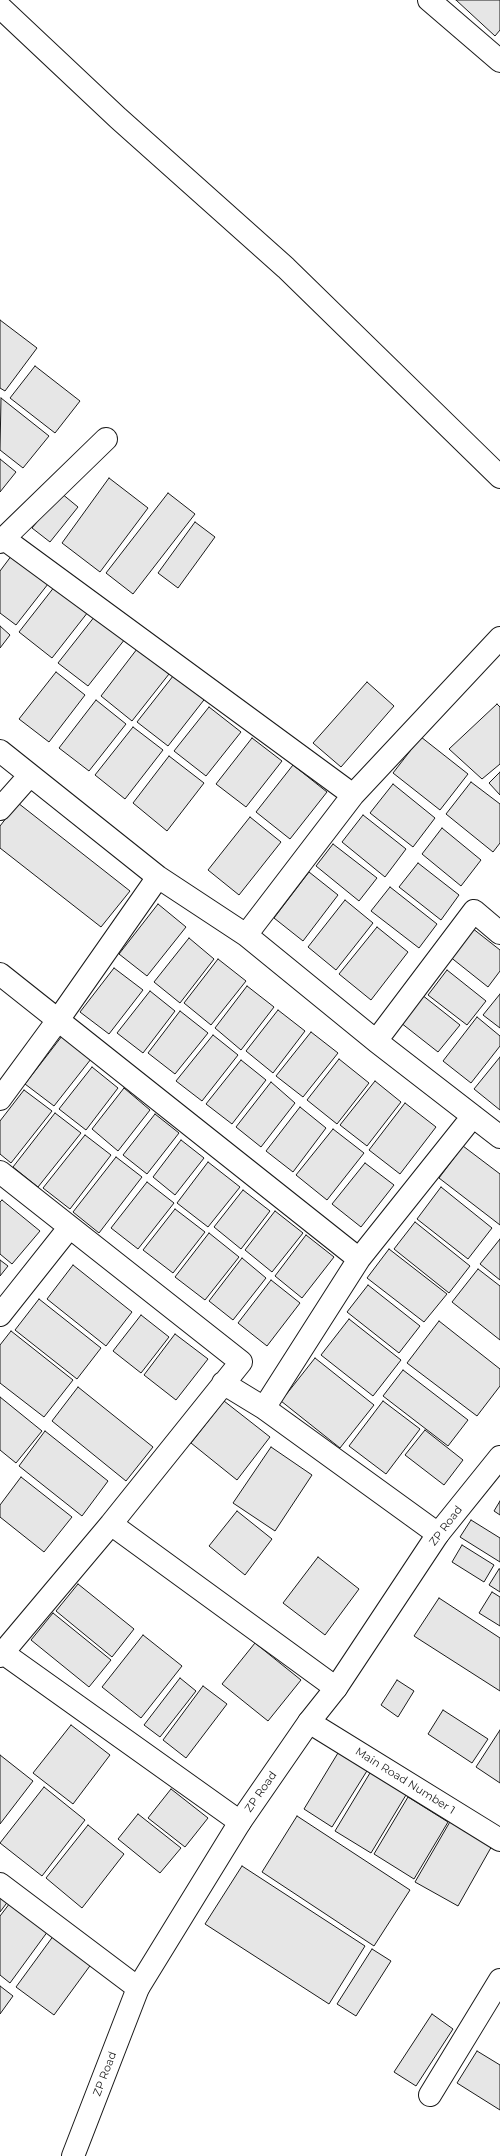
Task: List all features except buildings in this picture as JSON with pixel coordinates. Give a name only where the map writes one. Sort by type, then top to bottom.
[{"type":"street","points":[[429,0],[500,61]]},
{"type":"street","points":[[0,8],[118,118],[286,268],[500,477]]},
{"type":"street","points":[[106,438],[2,540],[353,795]]},
{"type":"street","points":[[246,936],[353,795],[500,638]]},
{"type":"street","points":[[0,751],[158,877],[246,936],[376,1041],[500,1137]]},
{"type":"street","points":[[0,809],[30,775]]},
{"type":"street","points":[[0,1098],[58,1020],[158,877]]},
{"type":"street","points":[[376,1041],[474,911],[500,933]]},
{"type":"street","points":[[0,974],[359,1259]]},
{"type":"street","points":[[264,1408],[359,1259],[473,1116]]},
{"type":"street","points":[[0,1172],[69,1228],[241,1362],[111,1524],[1,1654],[240,1822]]},
{"type":"street","points":[[0,1315],[69,1228]]},
{"type":"street","points":[[223,1383],[264,1408],[438,1534]]},
{"type":"street","name":"ZP Road","points":[[74,2156],[138,1988],[240,1822],[309,1722],[336,1688],[438,1534],[500,1457]]},
{"type":"street","points":[[111,1524],[336,1688]]},
{"type":"street","name":"Main Road Number 1","points":[[309,1722],[500,1840]]},
{"type":"street","points":[[0,1884],[138,1988]]},
{"type":"street","points":[[430,2095],[500,1980]]}]
